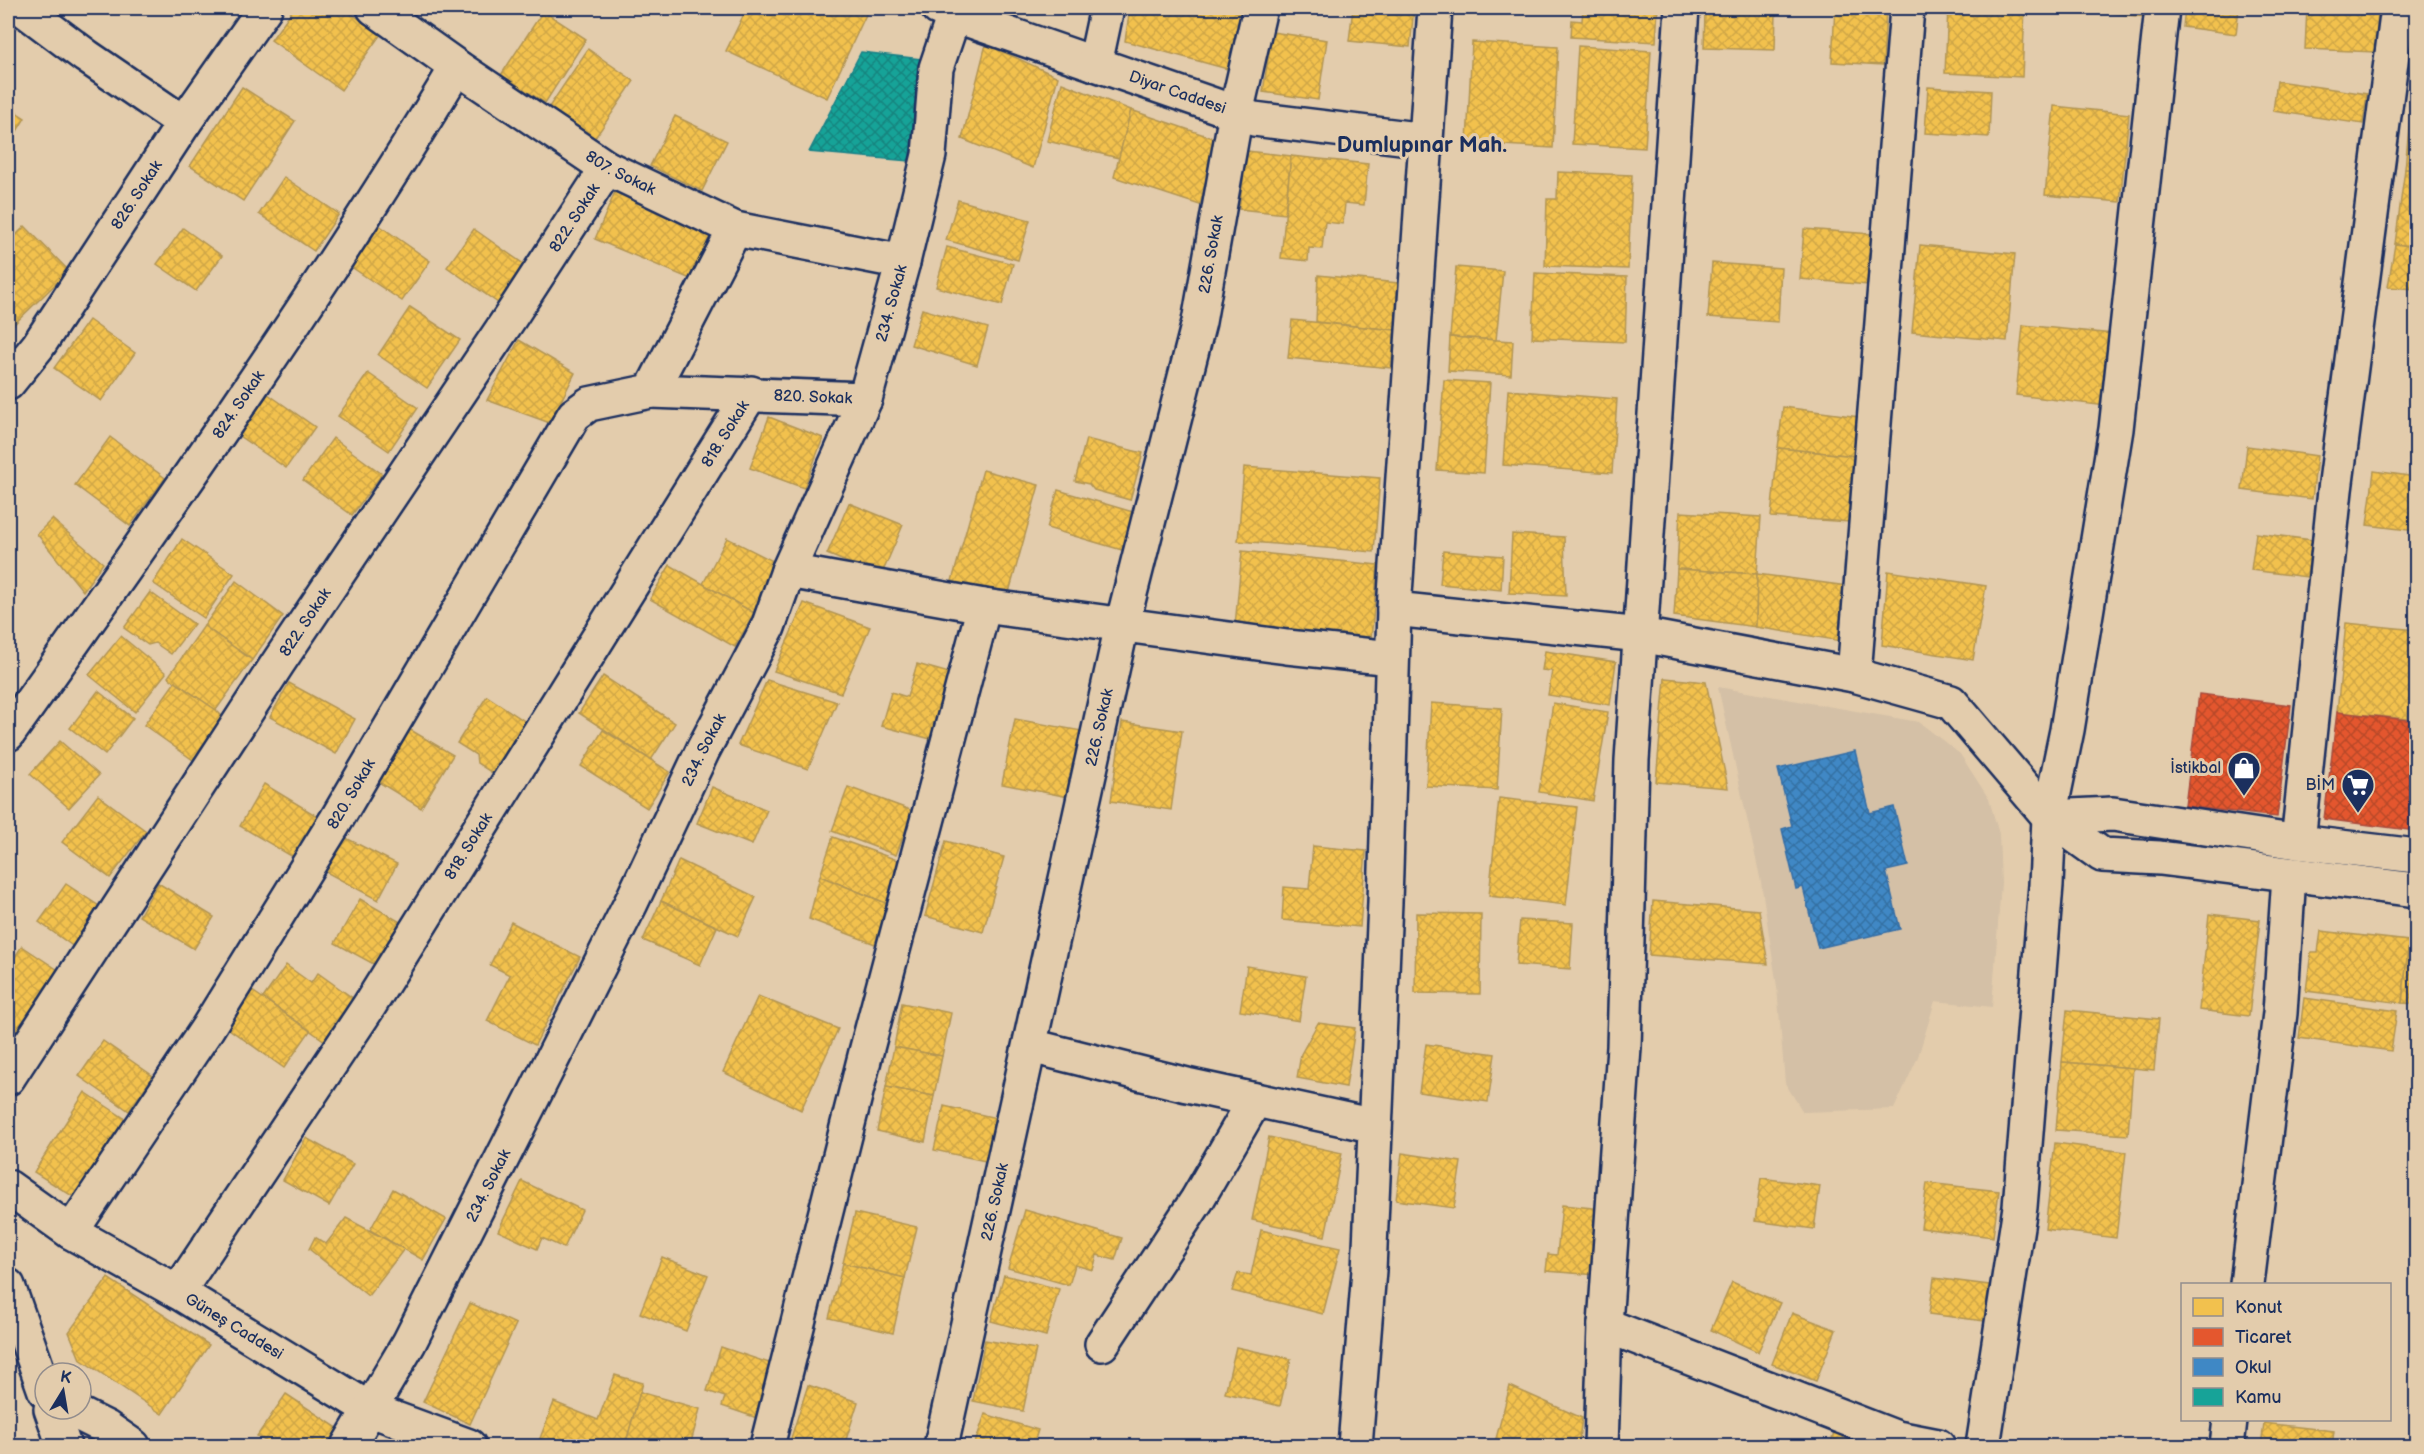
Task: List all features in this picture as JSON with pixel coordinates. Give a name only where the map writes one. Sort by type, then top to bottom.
[{"type":"street","points":[[22,8],[86,56],[184,123]]},
{"type":"street","name":"826. Sokak","points":[[8,384],[38,346],[184,123],[265,8]]},
{"type":"street","name":"807. Sokak","points":[[374,8],[606,168],[735,228],[903,262]]},
{"type":"street","points":[[1095,64],[1107,8]]},
{"type":"street","name":"226. Sokak","points":[[941,1446],[1122,625],[1199,322],[1236,113],[1260,8]]},
{"type":"street","points":[[1355,1446],[1369,1270],[1385,902],[1394,609],[1435,8]]},
{"type":"street","points":[[1601,1446],[1605,1325],[1624,1047],[1632,760],[1682,8]]},
{"type":"street","points":[[1854,675],[1907,8]]},
{"type":"street","points":[[1983,1446],[2020,1207],[2046,885],[2049,817],[2067,730],[2116,429],[2162,8]]},
{"type":"street","points":[[2298,842],[2335,490],[2398,8]]},
{"type":"street","name":"Diyar Caddesi","points":[[946,11],[1254,119],[1425,140]]},
{"type":"street","name":"234. Sokak","points":[[348,1446],[409,1343],[631,903],[703,750],[768,627],[788,571],[865,399],[903,262],[929,155],[936,68],[946,11]]},
{"type":"street","name":"824. Sokak","points":[[8,734],[160,520],[390,179],[457,67]]},
{"type":"street","name":"822. Sokak","points":[[8,1078],[278,663],[511,316],[606,168]]},
{"type":"street","points":[[651,391],[735,228]]},
{"type":"street","name":"820. Sokak","points":[[71,1232],[207,1029],[353,791],[574,415],[588,404],[651,391],[865,399]]},
{"type":"street","name":"818. Sokak","points":[[178,1292],[369,1006],[508,787],[751,393]]},
{"type":"street","points":[[788,571],[984,606],[1392,658]]},
{"type":"street","points":[[767,1446],[863,1064],[984,606]]},
{"type":"street","points":[[1394,609],[1641,635],[1854,675],[1951,702],[2049,817],[2102,855],[2160,858],[2416,890]]},
{"type":"street","points":[[2049,817],[2113,814],[2298,842],[2416,856]]},
{"type":"street","points":[[2247,1283],[2280,1012],[2289,875]]},
{"type":"street","points":[[1031,1046],[1187,1086],[1375,1126]]},
{"type":"street","points":[[1102,1344],[1197,1200],[1255,1100]]},
{"type":"street","name":"Güneş Caddesi","points":[[8,1186],[71,1232],[178,1292],[371,1410],[469,1446]]},
{"type":"street","points":[[8,1286],[34,1361]]},
{"type":"street","points":[[1605,1325],[1897,1438],[1938,1446]]},
{"type":"street","points":[[55,1421],[64,1446]]},
{"type":"street","points":[[93,1421],[133,1446]]},
{"type":"street","points":[[2227,1446],[2230,1421]]},
{"type":"shaded area","points":[[1718,687],[1919,722],[1960,754],[1989,799],[1999,834],[2001,883],[1992,1007],[1935,1001],[1918,1057],[1894,1109],[1803,1112],[1785,1083],[1777,987],[1761,882]]},
{"type":"building: Konut","points":[[294,8],[343,8],[381,34],[341,90],[271,40]]},
{"type":"building: Konut","points":[[747,8],[869,8],[827,98],[726,51]]},
{"type":"building: Konut","points":[[1130,8],[1246,8],[1235,71],[1125,41]]},
{"type":"building: Konut","points":[[1353,8],[1414,8],[1410,47],[1349,41]]},
{"type":"building: Konut","points":[[1583,8],[1658,8],[1656,42],[1571,37],[1572,20],[1582,21]]},
{"type":"building: Konut","points":[[1835,8],[1886,8],[1883,65],[1832,62]]},
{"type":"building: Konut","points":[[1948,8],[2025,8],[2022,77],[1945,73]]},
{"type":"building: Konut","points":[[2094,8],[2146,8],[2145,17],[2094,11]]},
{"type":"building: Konut","points":[[2185,8],[2239,8],[2236,34],[2183,27]]},
{"type":"building: Konut","points":[[2307,8],[2378,8],[2376,52],[2305,49]]},
{"type":"building: Konut","points":[[543,11],[586,39],[545,103],[501,75]]},
{"type":"building: Konut","points":[[1705,11],[1776,13],[1775,50],[1704,48]]},
{"type":"building: Konut","points":[[1272,32],[1327,40],[1318,100],[1263,92]]},
{"type":"building: Konut","points":[[1472,42],[1558,47],[1553,148],[1467,143]]},
{"type":"building: Konut","points":[[986,44],[1058,77],[1033,168],[962,139]]},
{"type":"building: Konut","points":[[1578,46],[1651,51],[1645,148],[1572,144]]},
{"type":"building: Konut","points":[[588,49],[634,81],[595,138],[549,107]]},
{"type":"building: Konut","points":[[2415,54],[2416,127],[2409,127]]},
{"type":"building: Konut","points":[[2277,81],[2367,94],[2363,124],[2273,111]]},
{"type":"building: Konut","points":[[1062,83],[1131,110],[1119,158],[1047,141]]},
{"type":"building: Konut","points":[[242,87],[295,121],[243,201],[190,166]]},
{"type":"building: Konut","points":[[1928,87],[1991,91],[1989,137],[1925,133]]},
{"type":"building: Konut","points":[[2054,106],[2129,114],[2120,202],[2045,195]]},
{"type":"building: Konut","points":[[8,107],[25,118],[8,146]]},
{"type":"building: Konut","points":[[1131,110],[1216,139],[1200,205],[1114,177]]},
{"type":"building: Konut","points":[[675,116],[727,141],[702,191],[650,166]]},
{"type":"building: Konut","points":[[2409,127],[2416,127],[2416,170],[2405,169]]},
{"type":"building: Konut","points":[[1247,151],[1291,156],[1285,214],[1239,209]]},
{"type":"building: Konut","points":[[1291,156],[1368,164],[1364,205],[1345,203],[1343,224],[1325,222],[1322,249],[1309,248],[1308,261],[1281,258]]},
{"type":"building: Konut","points":[[2405,169],[2416,170],[2416,247],[2395,244]]},
{"type":"building: Konut","points":[[1558,172],[1632,175],[1628,269],[1545,266],[1547,199],[1557,199]]},
{"type":"building: Konut","points":[[284,177],[339,214],[314,251],[259,214]]},
{"type":"building: Konut","points":[[615,192],[713,234],[693,280],[595,239]]},
{"type":"building: Konut","points":[[958,200],[1030,220],[1018,260],[946,240]]},
{"type":"building: Konut","points":[[379,225],[430,261],[402,301],[350,266]]},
{"type":"building: Konut","points":[[25,226],[69,271],[10,328],[8,325],[8,243]]},
{"type":"building: Konut","points":[[183,228],[222,256],[196,291],[157,264]]},
{"type":"building: Konut","points":[[474,229],[525,265],[498,303],[447,267]]},
{"type":"building: Konut","points":[[1804,229],[1872,234],[1868,285],[1800,279]]},
{"type":"building: Konut","points":[[2395,244],[2416,247],[2416,289],[2388,287]]},
{"type":"building: Konut","points":[[1920,245],[2015,254],[2007,341],[1912,332]]},
{"type":"building: Konut","points":[[947,247],[1013,264],[1002,305],[936,287]]},
{"type":"building: Konut","points":[[1712,263],[1781,268],[1778,322],[1708,317]]},
{"type":"building: Konut","points":[[1456,267],[1503,271],[1496,340],[1450,337]]},
{"type":"building: Konut","points":[[1535,273],[1627,277],[1625,342],[1532,338]]},
{"type":"building: Konut","points":[[1318,275],[1398,283],[1395,330],[1316,322]]},
{"type":"building: Konut","points":[[410,307],[460,340],[427,388],[378,355]]},
{"type":"building: Konut","points":[[922,309],[988,328],[977,365],[911,345]]},
{"type":"building: Konut","points":[[89,320],[135,353],[101,401],[54,368]]},
{"type":"building: Konut","points":[[1292,320],[1395,330],[1391,368],[1288,358]]},
{"type":"building: Konut","points":[[2023,325],[2113,334],[2106,406],[2016,395]]},
{"type":"building: Konut","points":[[1450,337],[1513,341],[1511,375],[1448,371]]},
{"type":"building: Konut","points":[[519,340],[575,373],[550,423],[487,400]]},
{"type":"building: Konut","points":[[368,373],[418,408],[389,451],[338,416]]},
{"type":"building: Konut","points":[[1444,380],[1490,383],[1484,473],[1437,470]]},
{"type":"building: Konut","points":[[1508,390],[1617,399],[1612,473],[1503,465]]},
{"type":"building: Konut","points":[[268,394],[315,427],[286,468],[239,436]]},
{"type":"building: Konut","points":[[1783,407],[1859,417],[1855,456],[1778,448]]},
{"type":"building: Konut","points":[[769,417],[823,438],[804,488],[750,468]]},
{"type":"building: Konut","points":[[110,437],[165,478],[130,526],[75,485]]},
{"type":"building: Konut","points":[[333,438],[382,474],[352,515],[303,480]]},
{"type":"building: Konut","points":[[1086,439],[1143,453],[1130,500],[1094,490],[1089,484],[1075,481]]},
{"type":"building: Konut","points":[[2247,446],[2317,456],[2312,499],[2242,490]]},
{"type":"building: Konut","points":[[1778,448],[1855,456],[1850,522],[1771,517]]},
{"type":"building: Konut","points":[[1244,467],[1380,478],[1374,552],[1238,541]]},
{"type":"building: Konut","points":[[983,470],[1039,485],[1008,596],[952,581]]},
{"type":"building: Konut","points":[[2374,471],[2416,477],[2416,531],[2367,525]]},
{"type":"building: Konut","points":[[1058,490],[1133,512],[1122,550],[1047,528]]},
{"type":"building: Konut","points":[[849,503],[903,525],[881,576],[827,554]]},
{"type":"building: Konut","points":[[1680,512],[1761,517],[1757,574],[1677,569]]},
{"type":"building: Konut","points":[[52,519],[103,563],[83,591],[37,534]]},
{"type":"building: Konut","points":[[2256,533],[2312,540],[2307,577],[2251,570]]},
{"type":"building: Konut","points":[[1512,534],[1564,537],[1566,596],[1509,593]]},
{"type":"building: Konut","points":[[727,538],[777,563],[754,613],[703,584]]},
{"type":"building: Konut","points":[[182,539],[234,574],[204,618],[153,583]]},
{"type":"building: Konut","points":[[1242,551],[1378,565],[1371,640],[1235,626]]},
{"type":"building: Konut","points":[[1443,551],[1503,556],[1501,590],[1440,584]]},
{"type":"building: Konut","points":[[670,565],[754,613],[735,647],[650,599]]},
{"type":"building: Konut","points":[[1677,569],[1757,574],[1756,627],[1674,616]]},
{"type":"building: Konut","points":[[1888,571],[1986,586],[1973,660],[1882,645]]},
{"type":"building: Konut","points":[[1757,574],[1847,586],[1841,641],[1756,627]]},
{"type":"building: Konut","points":[[236,581],[283,616],[252,660],[204,626]]},
{"type":"building: Konut","points":[[150,592],[194,624],[171,654],[155,643],[148,645],[124,628]]},
{"type":"building: Konut","points":[[804,603],[870,627],[841,693],[774,671]]},
{"type":"building: Konut","points":[[2346,623],[2416,630],[2408,719],[2337,712]]},
{"type":"building: Konut","points":[[204,626],[252,660],[216,710],[168,677]]},
{"type":"building: Konut","points":[[121,636],[166,673],[135,712],[89,675]]},
{"type":"building: Konut","points":[[1545,651],[1616,662],[1610,705],[1548,695],[1552,671],[1542,670]]},
{"type":"building: Konut","points":[[917,664],[949,673],[931,739],[881,726],[891,692],[907,697]]},
{"type":"building: Konut","points":[[603,676],[675,723],[651,760],[579,713]]},
{"type":"building: Konut","points":[[1665,678],[1706,682],[1728,788],[1656,782]]},
{"type":"building: Konut","points":[[767,680],[837,702],[808,769],[738,745]]},
{"type":"building: Konut","points":[[175,682],[223,717],[193,760],[144,725]]},
{"type":"building: Konut","points":[[289,683],[355,719],[336,754],[270,717]]},
{"type":"building: Konut","points":[[98,691],[133,718],[105,755],[70,728]]},
{"type":"building: Konut","points":[[487,696],[532,726],[500,778],[477,763],[476,755],[457,743]]},
{"type":"building: Konut","points":[[1431,703],[1502,708],[1497,790],[1426,786]]},
{"type":"building: Konut","points":[[1553,703],[1608,712],[1593,801],[1539,792]]},
{"type":"building: Konut","points":[[1015,719],[1082,731],[1069,797],[1002,784]]},
{"type":"building: Konut","points":[[1122,722],[1182,731],[1171,810],[1111,801]]},
{"type":"building: Konut","points":[[409,729],[453,755],[421,808],[377,781]]},
{"type":"building: Konut","points":[[603,730],[670,772],[647,808],[581,766]]},
{"type":"building: Konut","points":[[60,741],[99,775],[69,808],[30,774]]},
{"type":"building: Konut","points":[[264,784],[317,816],[293,857],[240,826]]},
{"type":"building: Konut","points":[[712,787],[767,810],[752,845],[697,823]]},
{"type":"building: Konut","points":[[848,787],[913,811],[896,855],[832,831]]},
{"type":"building: Konut","points":[[98,795],[146,831],[110,878],[62,842]]},
{"type":"building: Konut","points":[[1499,798],[1577,807],[1566,905],[1489,896]]},
{"type":"building: Konut","points":[[344,837],[397,864],[378,900],[326,872]]},
{"type":"building: Konut","points":[[833,837],[900,861],[888,904],[820,876]]},
{"type":"building: Konut","points":[[946,841],[1004,857],[983,932],[925,916]]},
{"type":"building: Konut","points":[[1313,846],[1366,851],[1360,927],[1282,920],[1284,887],[1309,889]]},
{"type":"building: Konut","points":[[679,860],[756,897],[738,936],[661,901]]},
{"type":"building: Konut","points":[[820,876],[888,904],[875,944],[809,919]]},
{"type":"building: Konut","points":[[158,883],[214,917],[194,949],[139,916]]},
{"type":"building: Konut","points":[[66,884],[102,908],[74,947],[39,922]]},
{"type":"building: Konut","points":[[360,899],[404,924],[379,967],[335,943]]},
{"type":"building: Konut","points":[[661,901],[717,927],[700,965],[643,940]]},
{"type":"building: Konut","points":[[1653,901],[1759,910],[1768,964],[1649,955]]},
{"type":"building: Konut","points":[[1416,913],[1481,914],[1480,994],[1415,993]]},
{"type":"building: Konut","points":[[2209,914],[2260,920],[2249,1016],[2199,1010]]},
{"type":"building: Konut","points":[[1520,920],[1573,923],[1570,969],[1516,965]]},
{"type":"building: Konut","points":[[511,922],[580,957],[535,1045],[487,1021],[510,975],[490,965]]},
{"type":"building: Konut","points":[[2321,931],[2409,941],[2402,1003],[2306,991],[2311,952],[2318,952]]},
{"type":"building: Konut","points":[[2409,941],[2416,942],[2416,1004],[2402,1003]]},
{"type":"building: Konut","points":[[22,946],[58,970],[17,1032],[8,1025],[8,967]]},
{"type":"building: Konut","points":[[286,965],[311,983],[318,973],[354,999],[325,1041],[263,998]]},
{"type":"building: Konut","points":[[1247,966],[1306,976],[1299,1021],[1240,1011]]},
{"type":"building: Konut","points":[[248,988],[310,1031],[284,1068],[222,1024]]},
{"type":"building: Konut","points":[[758,996],[838,1029],[801,1110],[723,1072]]},
{"type":"building: Konut","points":[[2304,998],[2397,1011],[2391,1051],[2299,1038]]},
{"type":"building: Konut","points":[[902,1003],[951,1013],[942,1056],[894,1047]]},
{"type":"building: Konut","points":[[2067,1010],[2159,1019],[2154,1070],[2062,1062]]},
{"type":"building: Konut","points":[[1318,1023],[1355,1028],[1346,1087],[1297,1078],[1301,1054]]},
{"type":"building: Konut","points":[[103,1041],[153,1076],[129,1111],[79,1076]]},
{"type":"building: Konut","points":[[1426,1044],[1495,1054],[1488,1102],[1419,1092]]},
{"type":"building: Konut","points":[[894,1047],[942,1056],[934,1096],[886,1087]]},
{"type":"building: Konut","points":[[2062,1062],[2133,1068],[2128,1135],[2056,1130]]},
{"type":"building: Konut","points":[[886,1087],[934,1096],[925,1142],[877,1131]]},
{"type":"building: Konut","points":[[85,1092],[127,1120],[77,1199],[34,1172]]},
{"type":"building: Konut","points":[[944,1106],[1005,1120],[995,1163],[934,1150]]},
{"type":"building: Konut","points":[[1269,1137],[1342,1153],[1325,1236],[1252,1220]]},
{"type":"building: Konut","points":[[306,1138],[353,1164],[329,1206],[283,1180]]},
{"type":"building: Konut","points":[[2055,1143],[2126,1152],[2116,1238],[2045,1229]]},
{"type":"building: Konut","points":[[1402,1153],[1461,1162],[1454,1208],[1396,1200]]},
{"type":"building: Konut","points":[[1761,1178],[1820,1186],[1814,1229],[1755,1221]]},
{"type":"building: Konut","points":[[522,1181],[582,1210],[564,1248],[542,1238],[537,1249],[498,1231]]},
{"type":"building: Konut","points":[[1927,1183],[1999,1191],[1993,1237],[1921,1228]]},
{"type":"building: Konut","points":[[393,1189],[446,1219],[423,1260],[370,1230]]},
{"type":"building: Konut","points":[[1562,1205],[1603,1209],[1597,1275],[1546,1271],[1548,1254],[1557,1255]]},
{"type":"building: Konut","points":[[1025,1210],[1122,1238],[1115,1260],[1097,1255],[1093,1270],[1075,1265],[1069,1285],[1008,1268]]},
{"type":"building: Konut","points":[[855,1213],[917,1227],[905,1278],[843,1263]]},
{"type":"building: Konut","points":[[346,1218],[404,1249],[368,1296],[309,1249],[315,1237],[326,1244]]},
{"type":"building: Konut","points":[[1261,1230],[1340,1248],[1323,1314],[1232,1291],[1238,1273],[1251,1275]]},
{"type":"building: Konut","points":[[662,1257],[708,1275],[686,1331],[640,1313]]},
{"type":"building: Konut","points":[[843,1263],[905,1278],[893,1333],[829,1318]]},
{"type":"building: Konut","points":[[1004,1275],[1059,1289],[1046,1336],[991,1321]]},
{"type":"building: Konut","points":[[108,1278],[209,1345],[162,1414],[93,1368],[93,1361],[80,1359],[69,1332]]},
{"type":"building: Konut","points":[[1934,1278],[1989,1285],[1984,1321],[1929,1314]]},
{"type":"building: Konut","points":[[1732,1282],[1780,1303],[1758,1352],[1711,1330]]},
{"type":"building: Konut","points":[[470,1303],[516,1324],[470,1424],[423,1402]]},
{"type":"building: Konut","points":[[1792,1313],[1836,1330],[1816,1381],[1772,1364]]},
{"type":"building: Konut","points":[[985,1340],[1036,1349],[1023,1411],[973,1401]]},
{"type":"building: Konut","points":[[721,1347],[778,1366],[760,1419],[722,1406],[725,1397],[707,1391]]},
{"type":"building: Konut","points":[[1236,1347],[1291,1359],[1280,1406],[1225,1393]]},
{"type":"building: Konut","points":[[615,1375],[643,1383],[625,1446],[537,1446],[554,1402],[598,1420]]},
{"type":"building: Konut","points":[[808,1385],[858,1402],[844,1446],[807,1446],[790,1441]]},
{"type":"building: Konut","points":[[1510,1386],[1582,1418],[1578,1446],[1494,1446]]},
{"type":"building: Konut","points":[[640,1392],[700,1409],[690,1446],[625,1446]]},
{"type":"building: Konut","points":[[286,1394],[342,1431],[332,1446],[273,1446],[257,1436]]},
{"type":"building: Konut","points":[[985,1414],[1038,1430],[1033,1446],[974,1446]]},
{"type":"building: Konut","points":[[2264,1423],[2334,1431],[2332,1446],[2261,1446]]},
{"type":"building: Konut","points":[[1834,1432],[1882,1446],[1830,1446]]},
{"type":"building: Ticaret","points":[[2199,694],[2291,705],[2277,817],[2185,806]]},
{"type":"building: Ticaret","points":[[2337,712],[2416,721],[2416,831],[2324,819]]},
{"type":"building: Okul","points":[[1855,751],[1870,813],[1894,807],[1908,866],[1886,871],[1900,929],[1818,948],[1803,887],[1796,889],[1782,829],[1792,826],[1778,769]]},
{"type":"building: Kamu","points":[[861,52],[921,59],[909,161],[809,152]]},
{"type":"place","name":"İstikbal","points":[[2244,797]]},
{"type":"place","name":"BİM","points":[[2358,814]]},
{"type":"district","name":"Dumlupınar Mah.","points":[[1422,145]]}]
